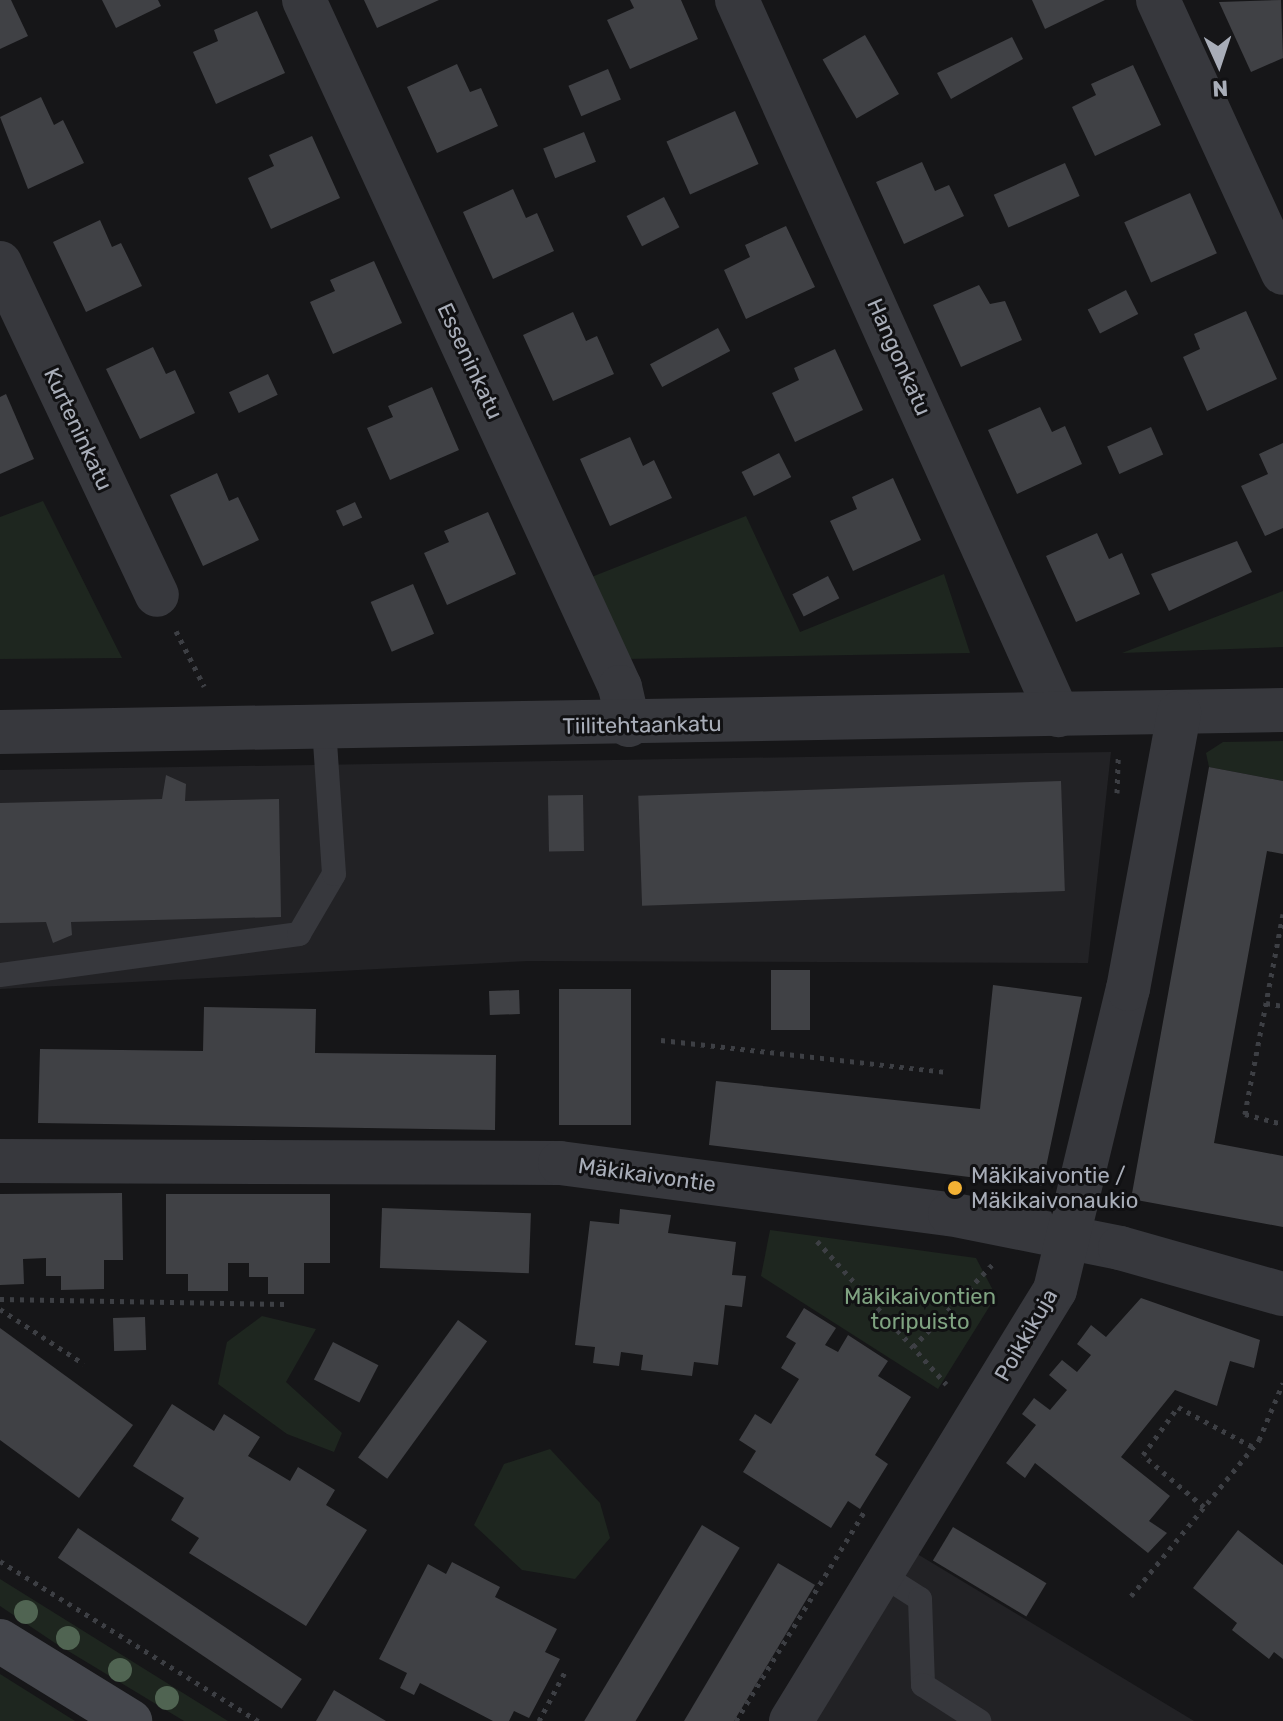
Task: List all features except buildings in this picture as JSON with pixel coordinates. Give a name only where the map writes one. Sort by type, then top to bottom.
[{"type":"main road","points":[[0,1641],[130,1721]]},
{"type":"street","name":"Esseninkatu","points":[[304,0],[620,687],[629,725]]},
{"type":"street","name":"Hangonkatu","points":[[737,0],[1058,715]]},
{"type":"street","points":[[1158,0],[1283,273]]},
{"type":"street","name":"Kurteninkatu","points":[[0,263],[157,595]]},
{"type":"street","name":"Tiilitehtaankatu","points":[[0,732],[629,725],[1283,710]]},
{"type":"street","name":"Poikkikuja","points":[[791,1721],[1055,1290],[1128,989],[1179,713]]},
{"type":"street","name":"Mäkikaivontie","points":[[0,1161],[560,1163],[950,1214],[1069,1237],[1283,1294]]},
{"type":"lane","points":[[0,975],[299,934],[334,874],[324,729]]},
{"type":"lane","points":[[881,1574],[920,1599],[923,1685],[979,1721]]},
{"type":"path","points":[[157,595],[209,695],[211,728]]},
{"type":"path","points":[[1283,914],[1245,1114],[1283,1124]]},
{"type":"path","points":[[1266,1003],[1283,1006]]},
{"type":"path","points":[[661,1040],[945,1072]]},
{"type":"path","points":[[805,1228],[946,1384]]},
{"type":"path","points":[[913,1347],[998,1254]]},
{"type":"path","points":[[0,1299],[286,1304]]},
{"type":"path","points":[[0,1309],[84,1364]]},
{"type":"path","points":[[1131,1596],[1253,1447],[1283,1383]]},
{"type":"path","points":[[1204,1507],[1143,1455],[1178,1407],[1253,1447]]},
{"type":"path","points":[[0,1561],[258,1721]]},
{"type":"path","points":[[539,1721],[566,1670]]},
{"type":"shaded area","points":[[1111,752],[1088,963],[528,961],[0,989],[0,770]]},
{"type":"shaded area","points":[[914,1552],[1194,1721],[807,1721]]},
{"type":"green space","points":[[43,501],[122,658],[0,659],[0,517]]},
{"type":"green space","points":[[746,516],[800,632],[944,574],[970,653],[625,659],[589,578]]},
{"type":"green space","points":[[1283,591],[1283,647],[1122,653]]},
{"type":"green space","points":[[1283,741],[1283,781],[1209,767],[1206,753],[1223,742]]},
{"type":"green space","name":"Mäkikaivontien toripuisto","points":[[770,1230],[976,1258],[996,1296],[938,1389],[761,1276]]},
{"type":"green space","points":[[262,1316],[316,1329],[286,1382],[342,1433],[334,1452],[287,1434],[218,1384],[227,1342]]},
{"type":"green space","points":[[550,1449],[600,1503],[610,1538],[575,1579],[522,1570],[474,1525],[504,1464]]},
{"type":"green space","points":[[0,1579],[228,1721],[184,1721],[55,1643],[0,1606]]},
{"type":"green space","points":[[0,1674],[75,1721],[0,1721]]},
{"type":"place","name":"Mäkikaivontie / Mäkikaivonaukio","points":[[955,1188]]}]
